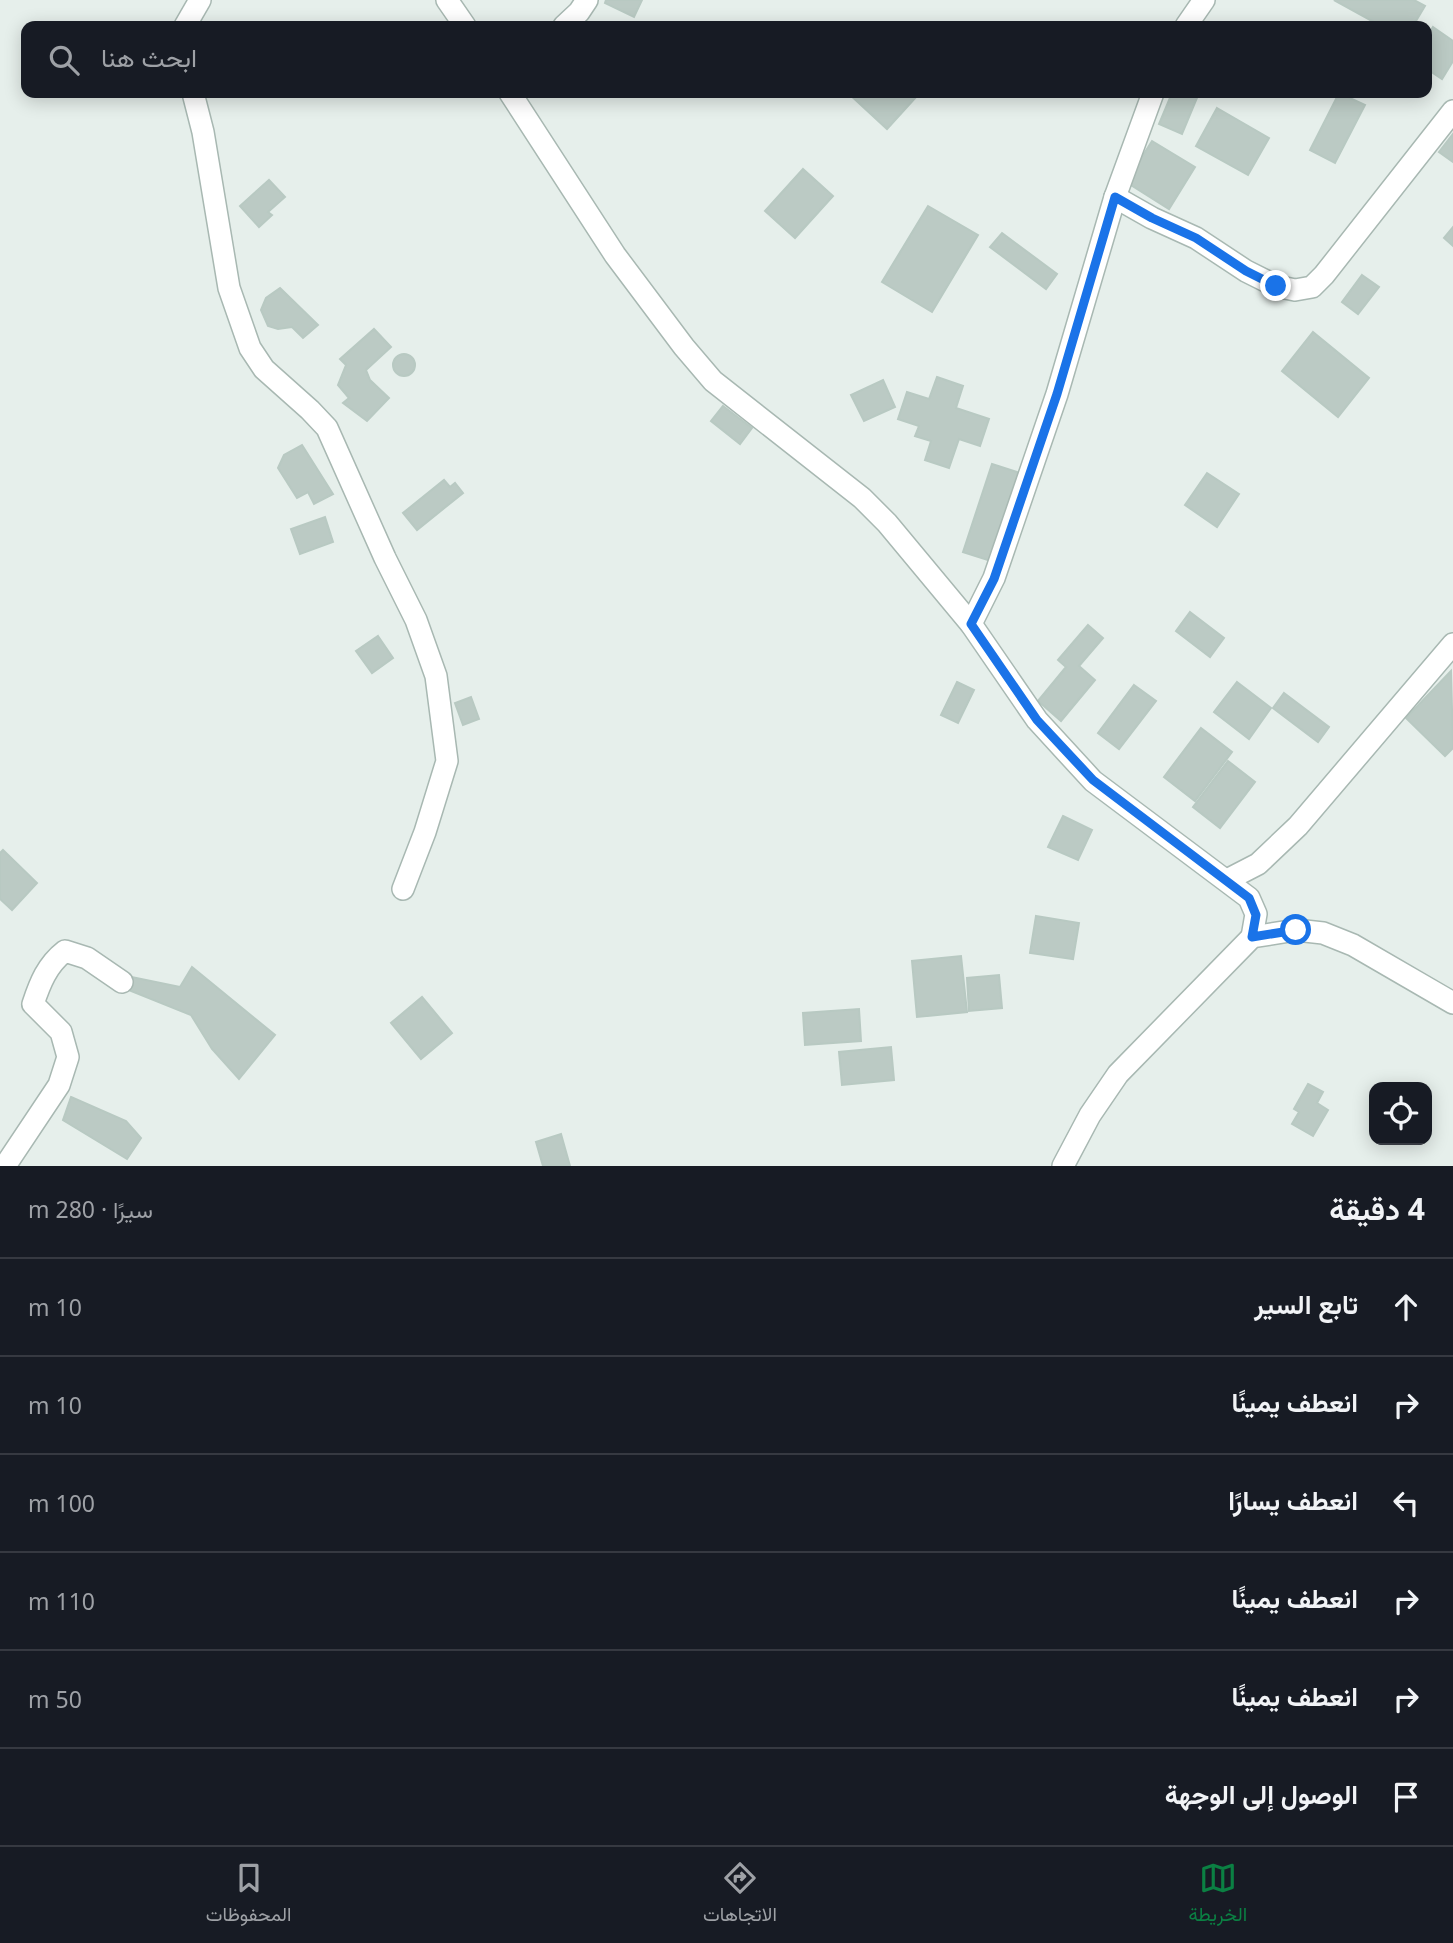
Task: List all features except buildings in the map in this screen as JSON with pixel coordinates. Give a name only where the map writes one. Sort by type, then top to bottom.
[{"type":"street","points":[[188,21],[200,0]]},
{"type":"street","points":[[447,0],[462,21]]},
{"type":"street","points":[[569,21],[587,0]]},
{"type":"street","points":[[1189,21],[1203,0]]},
{"type":"street","points":[[194,98],[203,132],[229,288],[250,348],[264,369],[327,428],[416,620],[436,677],[447,761],[425,832],[403,888]]},
{"type":"street","points":[[513,98],[615,255],[705,372],[744,407],[862,498],[887,523],[971,624],[1037,720],[1093,780],[1249,898],[1256,915],[1252,937],[1118,1074],[1090,1115],[1063,1166]]},
{"type":"street","points":[[971,624],[994,579],[1057,394],[1115,197],[1151,98]]},
{"type":"street","points":[[1115,197],[1196,238],[1246,271],[1276,286],[1295,290],[1312,287],[1453,111]]},
{"type":"street","points":[[1227,880],[1258,864],[1298,826],[1453,644]]},
{"type":"street","points":[[1252,937],[1296,930],[1323,933],[1353,945],[1453,1003]]},
{"type":"street","points":[[5,1166],[59,1085],[68,1058],[61,1032],[33,1004],[40,982],[55,959],[65,951],[87,958],[122,982]]},
{"type":"route","points":[[1276,286],[1246,271],[1196,238],[1115,197],[1057,394],[994,579],[971,624],[1037,720],[1093,780],[1249,898],[1256,915],[1252,937],[1296,930]]}]
